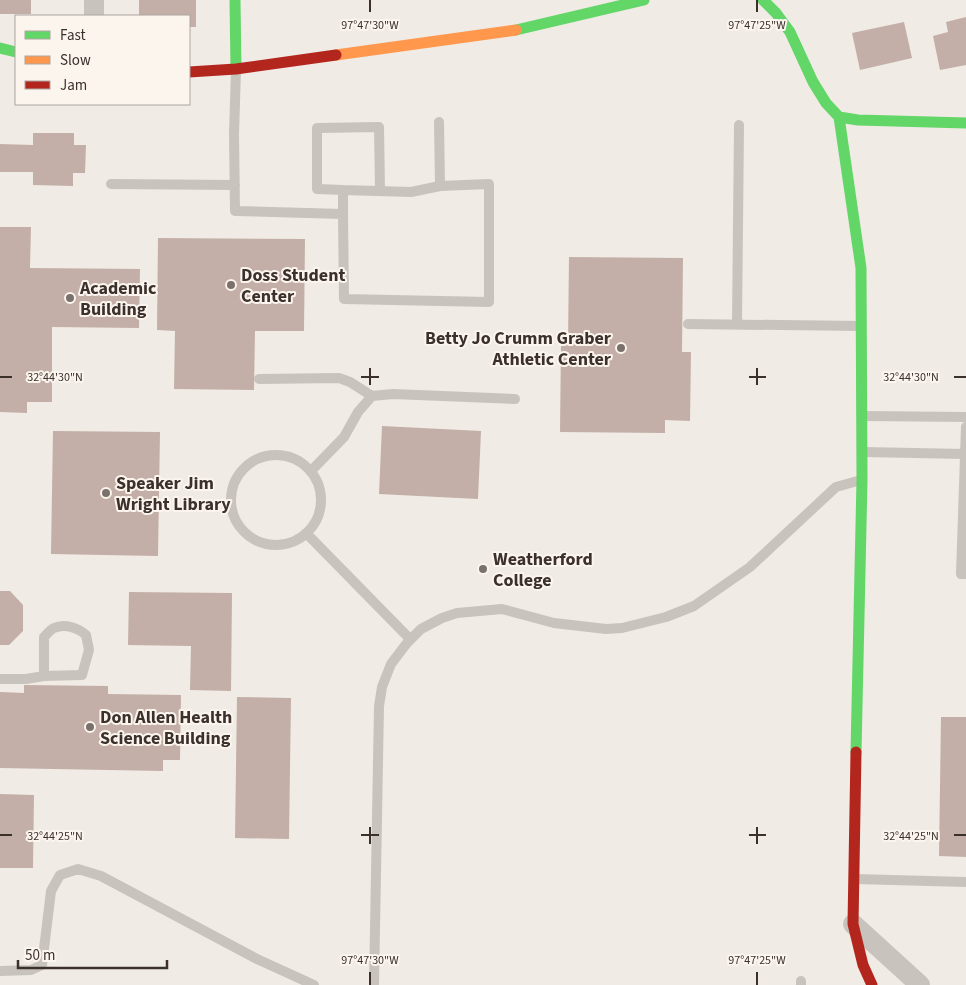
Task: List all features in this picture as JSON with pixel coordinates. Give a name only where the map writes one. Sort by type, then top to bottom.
[{"type":"street","points":[[94,0],[94,15]]},
{"type":"street","points":[[235,0],[236,69]]},
{"type":"street","points":[[190,72],[236,69],[506,32],[644,0]]},
{"type":"street","points":[[762,0],[776,13],[790,32],[813,82],[826,103],[840,117],[858,120],[966,123]]},
{"type":"street","points":[[0,48],[15,52]]},
{"type":"street","points":[[840,117],[861,268],[862,326],[862,480],[853,924],[863,965],[872,985]]},
{"type":"street","points":[[853,924],[920,985]]},
{"type":"lane","points":[[236,69],[234,134],[235,211],[343,214]]},
{"type":"lane","points":[[439,122],[440,186]]},
{"type":"lane","points":[[737,324],[739,125]]},
{"type":"lane","points":[[343,190],[344,299],[489,302],[489,184],[440,186],[411,192],[317,189],[317,128],[380,127],[380,191]]},
{"type":"lane","points":[[111,184],[235,185]]},
{"type":"lane","points":[[688,324],[862,326]]},
{"type":"lane","points":[[259,379],[339,378],[350,382],[372,396],[393,394],[515,399]]},
{"type":"lane","points":[[311,471],[344,437],[358,412],[372,396]]},
{"type":"lane","points":[[862,416],[966,417]]},
{"type":"lane","points":[[966,427],[961,574],[966,574]]},
{"type":"lane","points":[[862,452],[965,454]]},
{"type":"lane","points":[[276,455],[296,459],[311,471],[317,479],[322,498],[318,518],[307,534],[299,540],[281,546],[261,544],[244,533],[238,526],[233,517],[230,498],[236,479],[241,471],[257,459],[276,455]]},
{"type":"lane","points":[[374,985],[382,687],[391,664],[421,628],[457,613],[477,610],[502,609],[554,623],[606,629],[622,628],[666,617],[694,606],[750,568],[836,487],[862,480]]},
{"type":"lane","points":[[307,534],[410,640]]},
{"type":"lane","points":[[0,679],[82,675],[89,650],[86,635],[78,628],[68,626],[54,628],[44,637],[44,676]]},
{"type":"lane","points":[[0,970],[31,970],[42,965],[51,891],[60,875],[78,869],[101,876],[257,960],[314,985]]},
{"type":"lane","points":[[854,879],[966,882]]},
{"type":"building","points":[[0,0],[31,0],[31,14],[0,14]]},
{"type":"building","points":[[139,0],[196,0],[196,27],[190,27],[190,15],[139,15]]},
{"type":"building","points":[[966,17],[966,65],[940,70],[933,36],[948,32],[946,22]]},
{"type":"building","points":[[904,22],[912,58],[860,70],[852,33]]},
{"type":"building","points":[[33,133],[74,133],[74,145],[86,145],[85,173],[73,173],[73,186],[33,185],[33,172],[0,172],[0,144],[33,145]]},
{"type":"building","name":"Academic Building","points":[[0,227],[31,227],[30,268],[140,269],[139,328],[52,327],[52,402],[27,402],[27,413],[0,412]]},
{"type":"building","name":"Doss Student Center","points":[[158,238],[305,239],[304,331],[255,331],[254,390],[174,389],[175,331],[157,330]]},
{"type":"building","name":"Betty Jo Crumm Graber Athletic Center","points":[[569,257],[683,258],[682,352],[691,352],[690,421],[665,420],[665,433],[560,432],[561,344],[568,344]]},
{"type":"building","points":[[382,426],[481,431],[478,499],[379,494]]},
{"type":"building","name":"Speaker Jim Wright Library","points":[[53,431],[160,432],[158,556],[51,554]]},
{"type":"building","points":[[0,591],[10,591],[23,605],[23,631],[9,645],[0,645]]},
{"type":"building","points":[[129,592],[232,593],[231,691],[190,690],[191,646],[128,645]]},
{"type":"building","name":"Don Allen Health Science Building","points":[[24,685],[108,686],[108,694],[181,695],[180,760],[163,760],[163,771],[0,768],[0,692],[24,693]]},
{"type":"building","points":[[237,697],[291,698],[289,839],[235,838]]},
{"type":"building","points":[[941,717],[966,717],[966,857],[939,856]]},
{"type":"building","points":[[0,794],[34,795],[33,868],[0,868]]},
{"type":"traffic: fast","points":[[235,0],[236,69]]},
{"type":"traffic: fast","points":[[516,30],[644,0]]},
{"type":"traffic: fast","points":[[763,0],[776,13],[790,32],[813,82],[826,103],[839,117],[858,120],[966,123]]},
{"type":"traffic: fast","points":[[0,48],[15,52]]},
{"type":"traffic: fast","points":[[839,117],[861,268],[862,480],[856,752]]},
{"type":"traffic: slow","points":[[336,55],[516,30]]},
{"type":"traffic: jam","points":[[190,72],[236,69],[336,55]]},
{"type":"traffic: jam","points":[[856,752],[853,924],[863,965],[872,985]]},
{"type":"place","name":"Doss Student Center","points":[[231,285]]},
{"type":"place","name":"Academic Building","points":[[70,298]]},
{"type":"place","name":"Betty Jo Crumm Graber Athletic Center","points":[[621,348]]},
{"type":"place","name":"Speaker Jim Wright Library","points":[[106,493]]},
{"type":"place","name":"Weatherford College","points":[[483,569]]},
{"type":"place","name":"Don Allen Health Science Building","points":[[90,727]]}]
